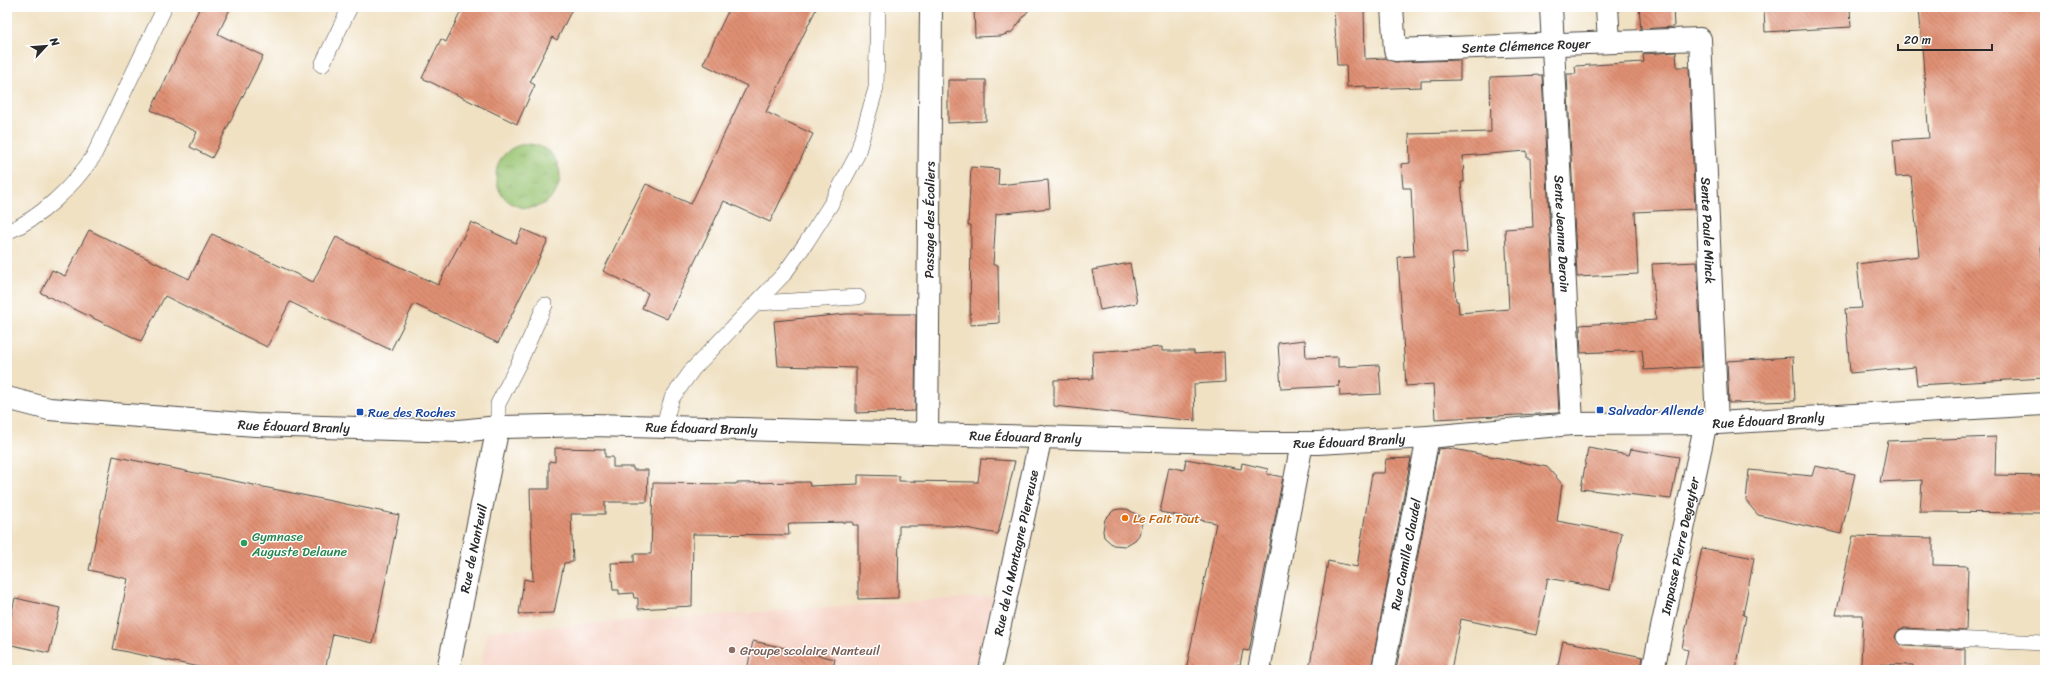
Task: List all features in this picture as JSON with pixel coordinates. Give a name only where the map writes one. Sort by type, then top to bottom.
[{"type":"street","name":"Passage des Écoliers","points":[[927,434],[931,7]]},
{"type":"street","name":"Sente Clémence Royer","points":[[1392,7],[1395,50],[1700,39]]},
{"type":"street","name":"Sente Jeanne Deroin","points":[[1551,7],[1572,424]]},
{"type":"street","points":[[1607,7],[1609,42]]},
{"type":"street","name":"Sente Paule Minck","points":[[1700,39],[1711,422]]},
{"type":"street","name":"Rue Édouard Branly","points":[[7,398],[49,409],[255,425],[460,431],[498,427],[592,425],[1255,443],[1302,443],[1428,437],[1572,424],[1711,422],[2045,404]]},
{"type":"street","name":"Impasse Pierre Degeyter","points":[[1653,670],[1711,422]]},
{"type":"street","name":"Rue de Nanteuil","points":[[448,670],[498,427]]},
{"type":"street","name":"Rue de la Montagne Pierreuse","points":[[990,670],[1041,436]]},
{"type":"street","name":"Rue Camille Claudel","points":[[1383,670],[1428,437]]},
{"type":"street","points":[[1259,670],[1302,443]]},
{"type":"lane","points":[[322,65],[350,7]]},
{"type":"lane","points":[[663,427],[672,398],[693,369],[750,308],[758,303],[784,274],[806,243],[857,155],[876,88],[878,7]]},
{"type":"lane","points":[[7,232],[15,229],[57,200],[81,175],[93,157],[163,11]]},
{"type":"lane","points":[[758,303],[858,297]]},
{"type":"lane","points":[[498,427],[498,404],[520,361],[545,305]]},
{"type":"lane","points":[[1904,637],[2045,642]]},
{"type":"shaded area","name":"Groupe scolaire Nanteuil","points":[[993,596],[976,670],[480,670],[488,631]]},
{"type":"green space","points":[[528,144],[546,149],[551,153],[555,158],[560,176],[555,194],[551,199],[546,203],[528,208],[510,203],[505,199],[501,194],[496,176],[501,158],[505,153],[510,149]]},
{"type":"building","points":[[200,7],[231,7],[218,34],[263,56],[212,158],[190,147],[197,132],[151,110]]},
{"type":"building","points":[[463,7],[573,7],[557,40],[552,37],[530,82],[535,85],[517,124],[422,78],[441,39],[446,42]]},
{"type":"building","points":[[730,7],[817,7],[766,112],[813,134],[770,222],[724,201],[667,319],[642,308],[648,293],[603,271],[646,184],[691,204],[747,86],[703,64]]},
{"type":"building","points":[[974,7],[1031,7],[1012,32],[1001,36],[975,37]]},
{"type":"building","points":[[1334,7],[1364,7],[1365,59],[1386,58],[1395,62],[1460,60],[1460,80],[1421,81],[1421,87],[1366,89],[1366,86],[1347,87],[1346,65],[1337,65]]},
{"type":"building","points":[[1639,7],[1673,7],[1674,27],[1641,29]]},
{"type":"building","points":[[1764,7],[1850,7],[1851,27],[1765,32]]},
{"type":"building","points":[[1919,7],[2045,7],[2045,247],[2041,247],[2045,284],[2045,378],[1917,385],[1915,367],[1850,373],[1845,309],[1862,308],[1857,264],[1919,256],[1911,176],[1896,177],[1893,140],[1929,138]]},
{"type":"building","points":[[1676,52],[1677,67],[1689,67],[1695,209],[1635,212],[1638,274],[1577,277],[1567,74],[1576,74],[1575,66],[1644,62],[1643,54]]},
{"type":"building","points":[[1542,75],[1559,413],[1435,419],[1433,384],[1406,386],[1398,257],[1414,256],[1411,188],[1403,188],[1401,164],[1410,163],[1409,134],[1491,132],[1490,77]],"holes":[[[1527,151],[1527,158],[1530,158],[1533,227],[1505,229],[1509,309],[1459,313],[1458,301],[1456,301],[1452,254],[1467,252],[1461,182],[1464,182],[1463,156]]]},
{"type":"building","points":[[948,80],[986,80],[986,121],[948,123]]},
{"type":"building","points":[[971,167],[999,169],[998,185],[1048,180],[1050,208],[996,214],[993,265],[998,265],[999,323],[970,325],[971,225],[968,225]]},
{"type":"building","points":[[471,222],[516,243],[522,229],[548,240],[498,343],[414,304],[391,350],[290,302],[267,347],[165,296],[141,341],[41,293],[52,270],[65,276],[89,230],[189,279],[212,234],[313,282],[336,237],[438,285]]},
{"type":"building","points":[[1697,262],[1702,367],[1644,370],[1642,350],[1581,353],[1580,325],[1656,320],[1652,264]]},
{"type":"building","points":[[1130,263],[1137,303],[1100,310],[1092,270]]},
{"type":"building","points":[[846,314],[916,314],[915,411],[856,413],[856,368],[778,366],[774,321]]},
{"type":"building","points":[[1305,340],[1306,358],[1338,357],[1338,367],[1379,365],[1381,394],[1340,396],[1339,381],[1339,386],[1281,389],[1278,343]]},
{"type":"building","points":[[1162,347],[1162,351],[1194,351],[1194,354],[1224,352],[1225,382],[1194,384],[1195,421],[1054,406],[1054,380],[1093,379],[1092,352]]},
{"type":"building","points":[[1793,357],[1795,401],[1729,403],[1727,361]]},
{"type":"building","points":[[1996,437],[1995,475],[2045,476],[2045,513],[1920,512],[1922,480],[1880,482],[1888,441]]},
{"type":"building","points":[[555,448],[605,449],[605,457],[613,457],[613,467],[633,467],[633,470],[648,470],[647,502],[605,502],[605,514],[571,514],[573,562],[564,563],[554,613],[519,614],[524,579],[533,581],[530,489],[549,489],[549,461],[555,462]]},
{"type":"building","points":[[1448,448],[1547,467],[1562,484],[1557,521],[1622,533],[1610,590],[1548,578],[1536,635],[1461,619],[1451,670],[1396,670],[1438,449]]},
{"type":"building","points":[[1588,448],[1629,455],[1631,449],[1679,457],[1671,499],[1581,489]]},
{"type":"building","name":"Gymnase Auguste Delaune","points":[[113,456],[399,515],[373,643],[333,634],[325,670],[213,670],[113,649],[128,579],[89,570]]},
{"type":"building","points":[[1411,458],[1371,670],[1309,670],[1328,561],[1357,567],[1372,473],[1384,473],[1386,459]]},
{"type":"building","points":[[981,459],[1015,461],[998,534],[955,526],[899,526],[898,598],[858,599],[858,525],[853,525],[853,522],[791,523],[788,524],[789,535],[693,534],[692,606],[638,609],[638,598],[634,598],[633,593],[619,594],[619,590],[613,590],[611,563],[634,562],[634,554],[651,554],[653,483],[736,484],[809,482],[810,486],[858,484],[858,475],[899,476],[899,481],[978,482]]},
{"type":"building","points":[[1186,459],[1241,469],[1242,463],[1268,469],[1267,474],[1283,477],[1249,651],[1243,650],[1240,665],[1237,664],[1236,670],[1186,670],[1216,523],[1160,512],[1169,467],[1184,470]]},
{"type":"building","points":[[1815,466],[1855,474],[1841,534],[1758,515],[1746,501],[1749,470],[1812,476]]},
{"type":"building","points":[[1127,509],[1143,518],[1139,535],[1135,540],[1125,546],[1113,545],[1104,537],[1103,531],[1105,519],[1114,510]]},
{"type":"building","points":[[1853,536],[1933,538],[1933,565],[1968,566],[1966,631],[1904,628],[1897,632],[1895,637],[1899,644],[1904,646],[1965,649],[1965,670],[1913,670],[1913,665],[1861,664],[1863,615],[1836,615]]},
{"type":"building","points":[[1702,548],[1754,558],[1743,615],[1746,616],[1736,670],[1684,670],[1688,650],[1682,648]]},
{"type":"building","points":[[15,598],[60,608],[49,653],[7,644],[7,635]]},
{"type":"building","points":[[753,641],[835,659],[833,670],[747,670]]},
{"type":"building","points":[[1563,641],[1643,657],[1641,670],[1557,670]]},
{"type":"place","name":"Salvador Allende","points":[[1600,410]]},
{"type":"place","name":"Rue des Roches","points":[[360,412]]},
{"type":"place","name":"Le Fait Tout","points":[[1125,518]]},
{"type":"place","name":"Gymnase Auguste Delaune","points":[[244,543]]},
{"type":"place","name":"Groupe scolaire Nanteuil","points":[[732,650]]}]
